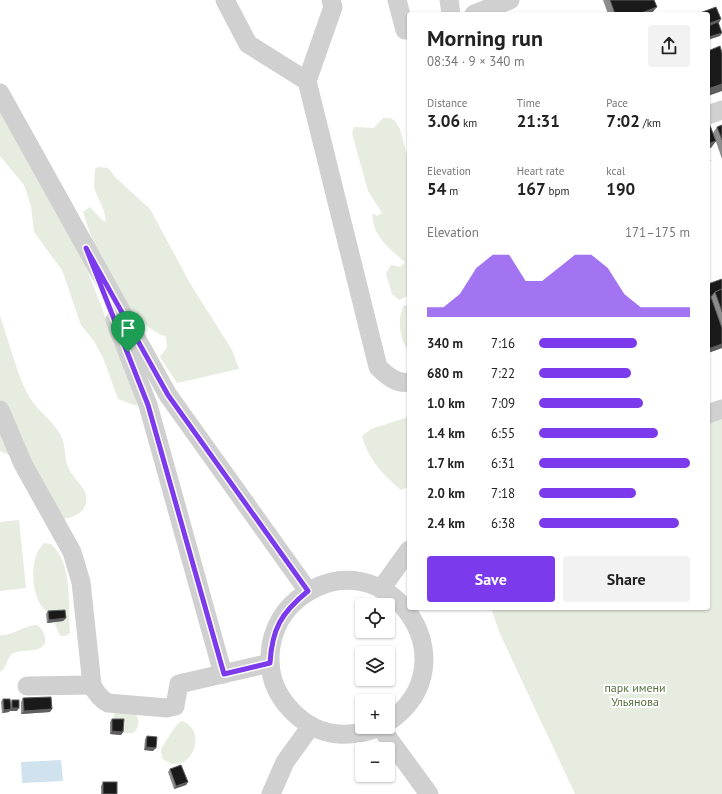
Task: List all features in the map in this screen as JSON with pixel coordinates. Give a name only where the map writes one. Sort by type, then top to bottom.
[{"type":"street","points":[[225,0],[248,44],[307,81]]},
{"type":"street","points":[[331,0],[333,7],[307,81],[378,367],[389,378],[407,382]]},
{"type":"street","points":[[397,0],[406,30]]},
{"type":"street","points":[[449,0],[451,12]]},
{"type":"street","points":[[479,12],[510,0]]},
{"type":"street","points":[[0,93],[168,395],[308,591]]},
{"type":"street","points":[[710,114],[722,110]]},
{"type":"street","points":[[86,248],[148,405],[224,674]]},
{"type":"street","points":[[710,413],[722,409]]},
{"type":"street","points":[[0,410],[23,464],[72,552],[82,582],[92,685],[95,692],[108,703],[167,708],[175,706],[179,684],[270,663]]},
{"type":"street","points":[[381,588],[407,553]]},
{"type":"street","points":[[355,734],[339,734],[318,729],[299,719],[284,703],[274,684],[270,663],[271,642],[278,622],[291,605],[308,591],[325,584],[344,581],[363,582],[381,588],[399,601],[413,617],[421,637],[424,658],[421,679],[412,699],[395,717]]},
{"type":"street","points":[[27,686],[92,685]]},
{"type":"street","points":[[271,794],[284,762],[311,726]]},
{"type":"street","points":[[386,734],[429,794]]},
{"type":"green space","points":[[0,97],[73,232],[136,398],[137,406],[118,399],[104,360],[94,341],[81,325],[62,270],[34,232],[31,206],[24,185],[0,156]]},
{"type":"green space","points":[[383,118],[390,118],[395,121],[400,129],[407,155],[407,296],[399,300],[392,294],[386,274],[391,265],[400,267],[405,262],[383,241],[375,228],[373,213],[377,216],[382,213],[368,191],[352,133],[354,127],[374,128]]},
{"type":"green space","points":[[98,167],[108,168],[117,179],[150,209],[191,285],[232,350],[239,369],[177,383],[160,357],[167,347],[166,337],[150,328],[136,316],[124,300],[103,265],[88,228],[83,212],[90,207],[102,220],[106,222],[104,211],[94,188],[95,169]]},
{"type":"green space","points":[[404,305],[407,306],[407,348],[403,341],[400,329],[400,316]]},
{"type":"green space","points":[[0,316],[15,364],[26,391],[33,403],[60,434],[64,443],[67,465],[85,492],[86,503],[84,508],[81,512],[72,517],[62,519],[12,456],[0,451]]},
{"type":"green space","points":[[407,416],[407,488],[401,490],[377,466],[368,452],[362,436],[371,429],[405,418]]},
{"type":"green space","name":"парк имени Ульянова","points":[[722,418],[722,794],[575,794],[500,634],[492,610],[710,610],[710,422]]},
{"type":"green space","points":[[19,520],[26,588],[0,591],[0,522]]},
{"type":"green space","points":[[44,543],[51,544],[58,552],[66,573],[69,599],[70,633],[66,636],[61,636],[59,634],[53,619],[39,602],[34,588],[34,563],[39,549]]},
{"type":"green space","points":[[32,625],[37,625],[45,636],[45,643],[42,647],[12,654],[0,672],[0,635],[9,634]]},
{"type":"green space","points":[[119,711],[135,713],[138,718],[138,723],[137,728],[133,733],[124,733],[114,721],[114,714]]},
{"type":"green space","points":[[182,721],[191,726],[195,734],[193,752],[187,759],[180,763],[172,763],[162,758],[161,749],[174,729]]},
{"type":"water","points":[[61,760],[63,781],[22,783],[21,762]]},
{"type":"building","points":[[610,0],[654,0],[657,7],[644,12],[614,12]]},
{"type":"building","points":[[716,7],[721,19],[710,23],[710,12],[702,12]]},
{"type":"building","points":[[718,22],[722,33],[710,37],[710,25]]},
{"type":"building","points":[[720,46],[722,53],[722,84],[710,88],[710,50]]},
{"type":"building","points":[[722,125],[722,140],[717,127]]},
{"type":"building","points":[[710,126],[716,141],[710,143]]},
{"type":"building","points":[[722,279],[722,289],[715,292],[710,298],[710,283]]},
{"type":"building","points":[[722,289],[722,312],[715,292]]},
{"type":"building","points":[[710,297],[722,328],[722,344],[710,348]]},
{"type":"building","points":[[65,610],[66,618],[49,620],[48,611]]},
{"type":"building","points":[[51,697],[52,709],[24,711],[23,698]]},
{"type":"building","points":[[3,699],[10,699],[11,709],[4,710]]},
{"type":"building","points":[[12,700],[19,700],[19,708],[12,708]]},
{"type":"building","points":[[112,719],[124,719],[123,732],[112,731]]},
{"type":"building","points":[[147,736],[157,737],[156,748],[146,747]]},
{"type":"building","points":[[181,765],[188,782],[176,786],[170,769]]},
{"type":"building","points":[[103,782],[117,782],[117,794],[103,794]]},
{"type":"route","points":[[86,248],[168,395],[308,591],[291,605],[278,622],[271,642],[270,663],[224,674],[148,405],[128,352],[86,248]]}]
